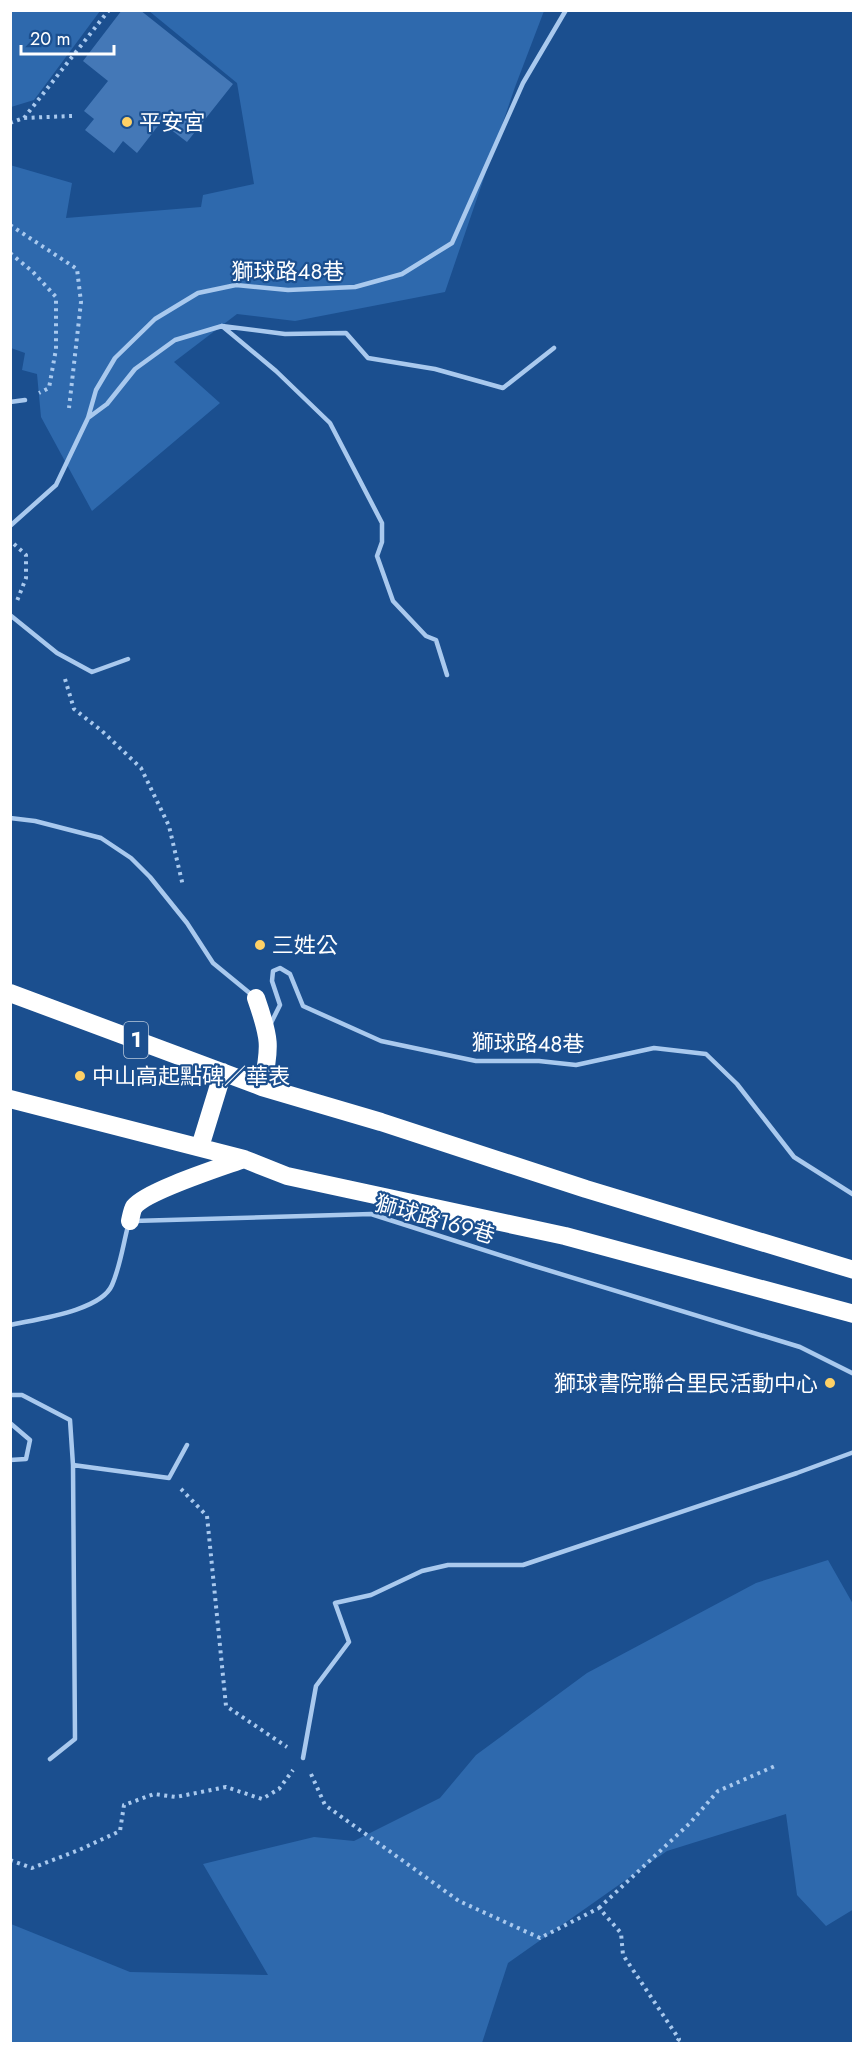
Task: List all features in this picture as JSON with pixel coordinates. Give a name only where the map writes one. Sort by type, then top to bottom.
[{"type":"highway","name":"1","points":[[10,993],[262,1087]]},
{"type":"highway","points":[[256,998],[267,1030],[269,1052],[262,1087],[381,1122],[586,1190],[854,1270]]},
{"type":"highway","points":[[200,1147],[223,1072]]},
{"type":"highway","points":[[10,1099],[244,1159],[287,1176],[565,1236],[854,1314]]},
{"type":"highway","points":[[130,1221],[134,1207],[146,1198],[244,1159]]},
{"type":"lane","name":"獅球路48巷","points":[[10,526],[56,485],[87,418],[96,390],[115,358],[155,319],[198,293],[236,285],[288,290],[355,287],[402,274],[452,243],[523,83],[566,10]]},
{"type":"lane","points":[[87,418],[107,404],[135,369],[175,339],[222,326],[285,334],[346,333],[368,358],[435,369],[503,388],[554,348]]},
{"type":"lane","points":[[222,326],[276,371],[330,423],[382,523],[382,543],[377,556],[393,601],[426,636],[436,640],[447,675]]},
{"type":"lane","points":[[10,402],[25,400]]},
{"type":"lane","points":[[10,615],[57,653],[92,672],[128,659]]},
{"type":"lane","points":[[10,818],[35,821],[101,838],[131,858],[150,877],[187,923],[213,963],[256,998]]},
{"type":"lane","name":"獅球路48巷","points":[[267,1030],[280,1005],[272,981],[273,971],[280,968],[290,974],[303,1006],[381,1041],[476,1061],[539,1061],[576,1065],[654,1048],[706,1054],[737,1083],[794,1157],[854,1195]]},
{"type":"lane","name":"獅球路169巷","points":[[130,1221],[371,1214],[800,1347],[854,1374]]},
{"type":"lane","points":[[10,1325],[76,1311],[93,1304],[112,1287],[130,1221]]},
{"type":"lane","points":[[10,1395],[22,1395],[70,1420],[73,1465],[75,1739],[50,1759]]},
{"type":"lane","points":[[10,1423],[30,1440],[26,1459],[10,1460]]},
{"type":"lane","points":[[73,1465],[169,1478],[187,1445]]},
{"type":"lane","points":[[303,1758],[316,1686],[349,1642],[335,1603],[371,1595],[422,1571],[448,1565],[523,1565],[854,1452]]},
{"type":"path","points":[[24,118],[109,10]]},
{"type":"path","points":[[10,123],[24,118],[72,116]]},
{"type":"path","points":[[10,225],[76,269],[81,302],[67,414]]},
{"type":"path","points":[[10,254],[33,272],[56,297],[56,350],[49,388],[25,400]]},
{"type":"path","points":[[10,541],[26,555],[26,578],[10,615]]},
{"type":"path","points":[[57,653],[74,710],[102,731],[141,768],[169,826],[184,889],[187,923]]},
{"type":"path","points":[[169,1478],[207,1516],[226,1706],[303,1758],[325,1806],[459,1901],[540,1938],[599,1908],[689,1824],[718,1791],[775,1766]]},
{"type":"path","points":[[10,1860],[32,1868],[79,1850],[120,1831],[124,1805],[154,1794],[176,1797],[226,1787],[262,1799],[279,1789],[303,1758]]},
{"type":"path","points":[[599,1908],[621,1933],[623,1955],[683,2043]]},
{"type":"path","points":[[675,2043],[679,2039]]},
{"type":"shaded area","points":[[10,11],[100,11],[34,100],[11,107]]},
{"type":"shaded area","points":[[149,11],[544,11],[515,87],[445,292],[295,321],[237,314],[174,362],[220,403],[92,511],[41,417],[37,374],[22,370],[25,353],[11,348],[10,165],[72,183],[66,218],[201,207],[203,195],[254,184],[237,83]]},
{"type":"shaded area","points":[[828,1560],[853,1604],[854,1909],[826,1926],[797,1895],[786,1814],[667,1851],[508,1963],[482,2043],[11,2043],[11,1924],[130,1972],[268,1975],[203,1864],[314,1837],[354,1841],[440,1798],[476,1755],[587,1673],[756,1583]]},
{"type":"building","points":[[122,10],[140,10],[233,84],[187,142],[161,122],[137,153],[123,141],[114,153],[85,130],[94,119],[84,111],[108,81],[83,61]]},
{"type":"place","name":"平安宮","points":[[127,122]]},
{"type":"place","name":"三姓公","points":[[260,945]]},
{"type":"place","name":"中山高起點碑／華表","points":[[80,1076]]},
{"type":"place","name":"獅球書院聯合里民活動中心","points":[[830,1383]]}]
